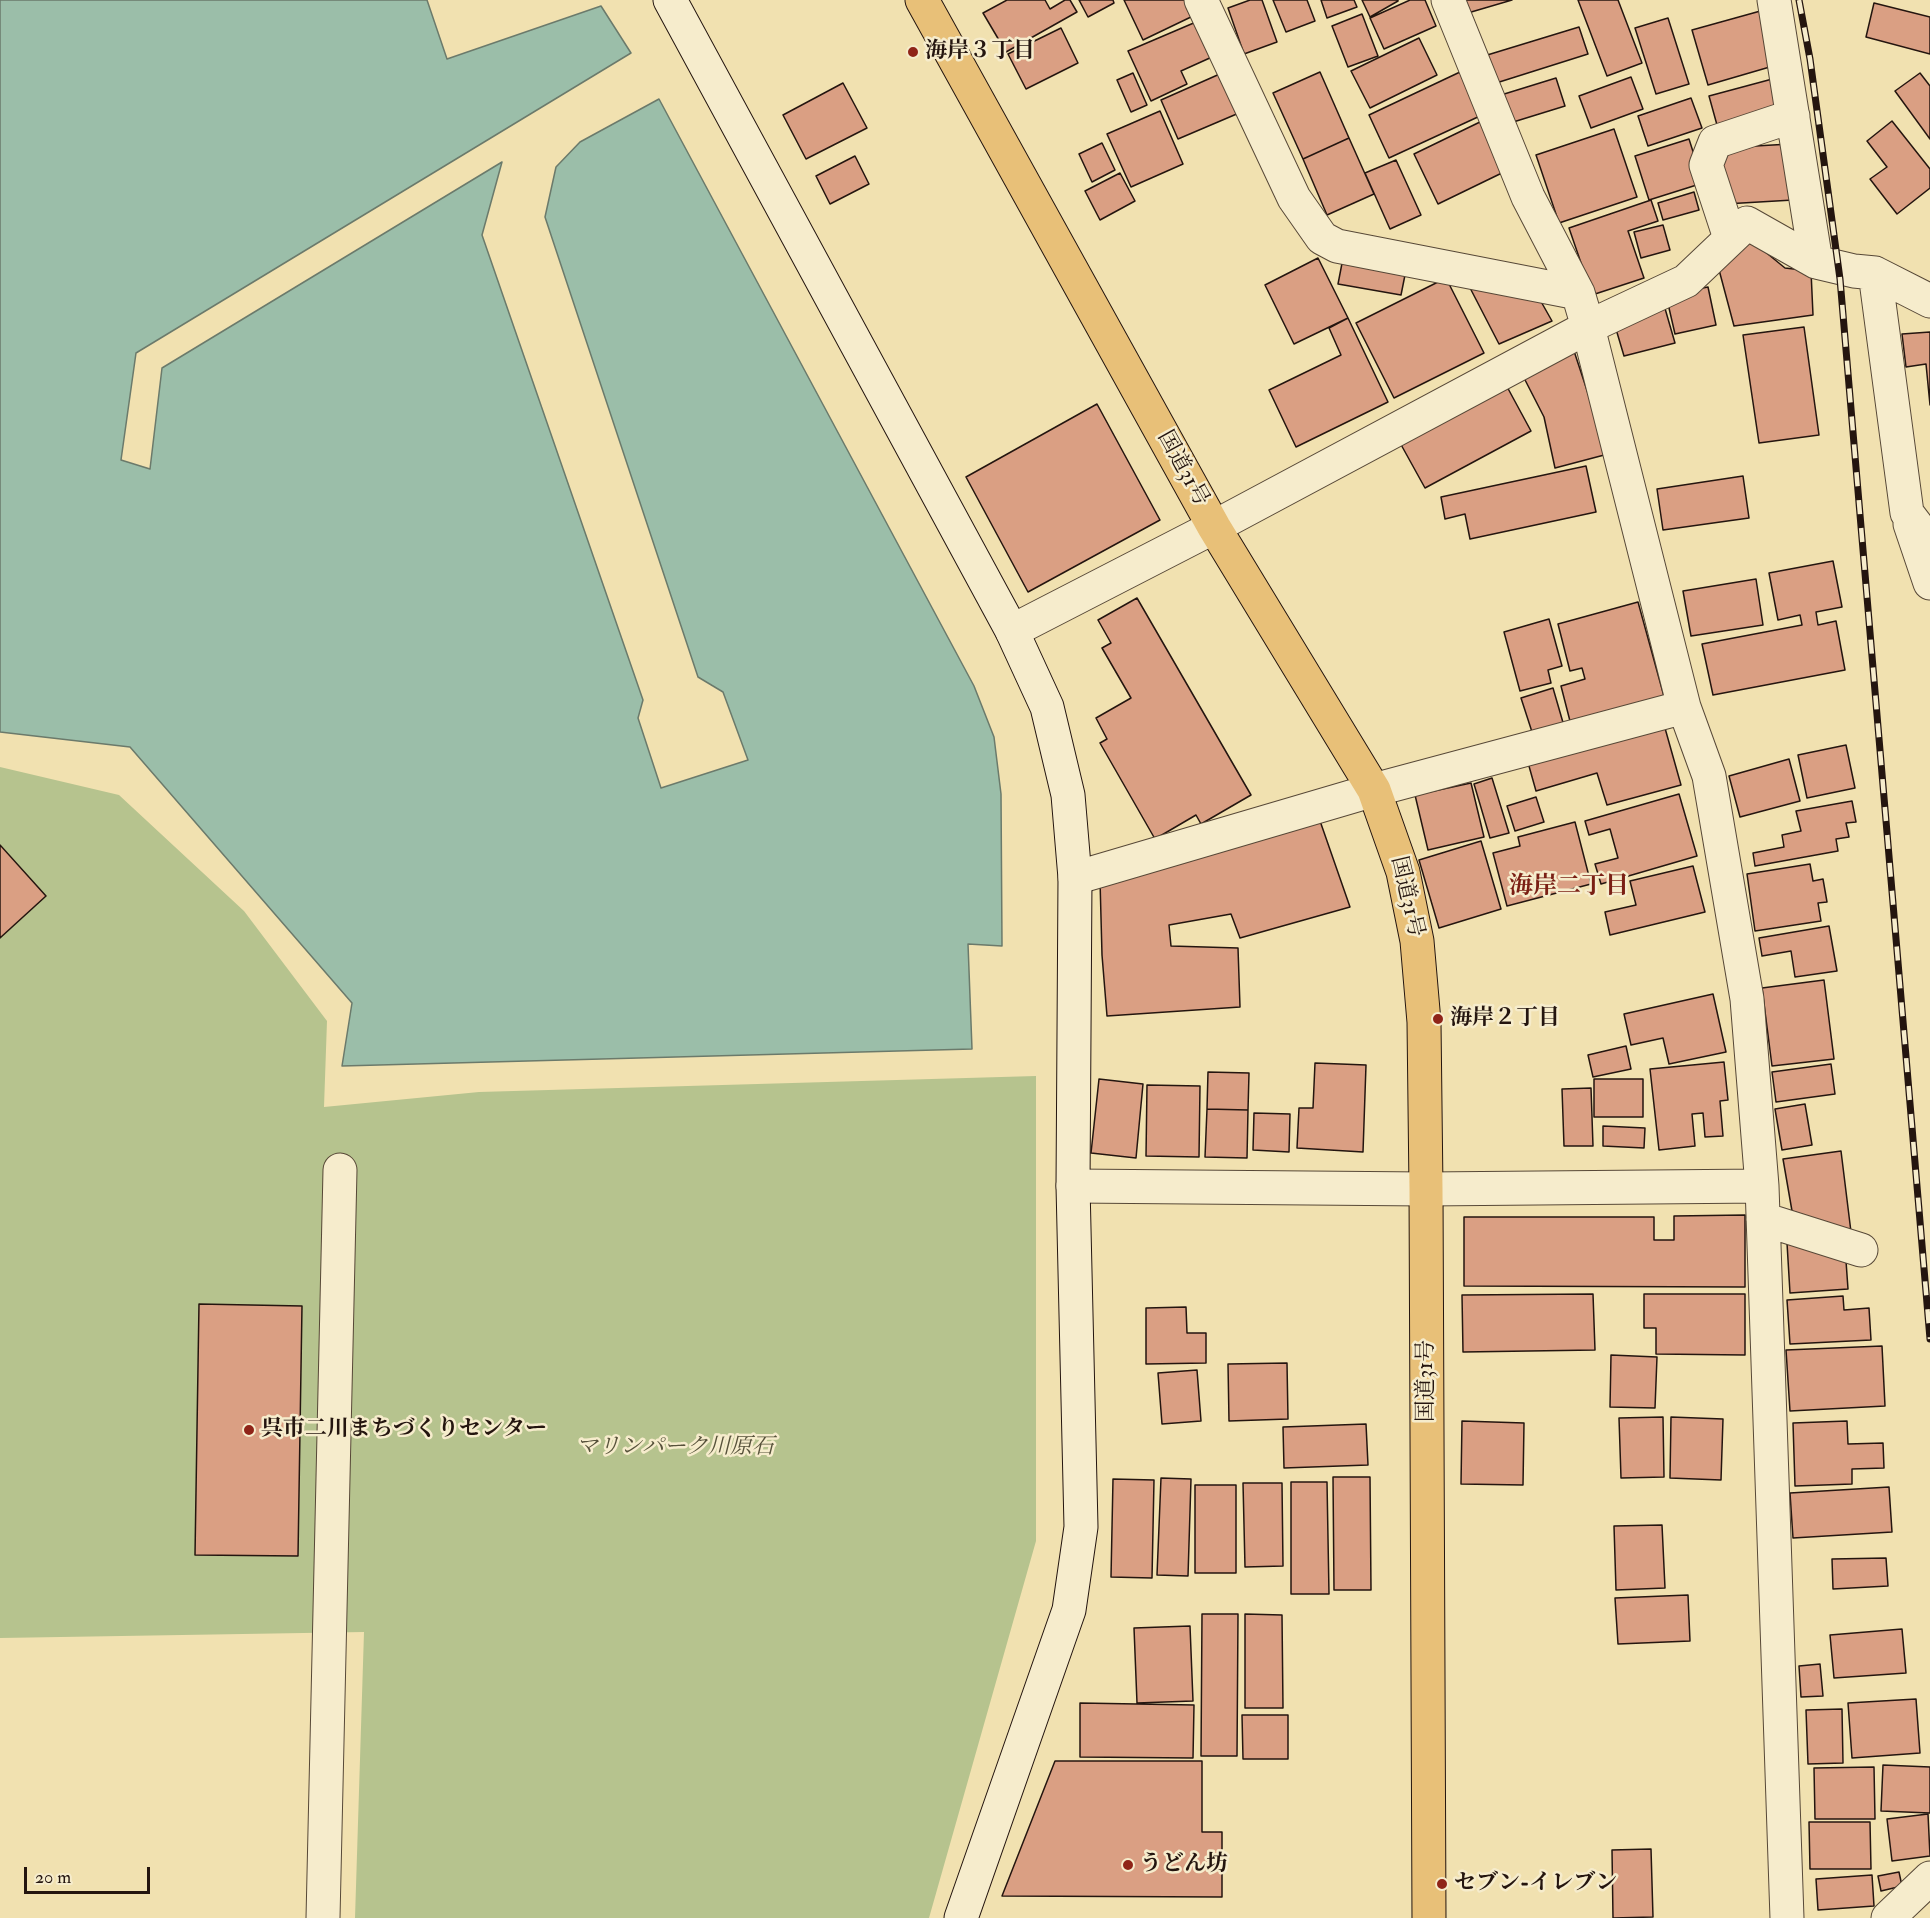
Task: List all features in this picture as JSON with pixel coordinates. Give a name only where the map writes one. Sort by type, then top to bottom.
[{"type":"highway","name":"国道31号","points":[[922,0],[1214,527],[1374,790],[1403,872],[1417,941],[1424,1022],[1429,1918]]},
{"type":"street","points":[[1201,0],[1294,198],[1322,238],[1337,246],[1578,293]]},
{"type":"street","points":[[1448,0],[1528,197],[1578,293],[1684,707],[1709,776],[1747,999],[1762,1185],[1786,1918]]},
{"type":"street","points":[[1774,0],[1816,262]]},
{"type":"street","points":[[678,3],[1012,631],[1047,707],[1068,795],[1075,878],[1073,1186],[1081,1527],[1069,1610],[961,1918]]},
{"type":"street","points":[[1730,238],[1706,165],[1716,142],[1793,116]]},
{"type":"street","points":[[1012,631],[1214,527],[1588,327],[1686,281],[1747,223],[1816,262],[1854,271],[1875,273],[1930,301]]},
{"type":"street","points":[[1875,273],[1907,513],[1930,583]]},
{"type":"street","points":[[1907,513],[1930,543]]},
{"type":"street","points":[[1075,878],[1374,790],[1684,707]]},
{"type":"street","points":[[323,1918],[340,1170]]},
{"type":"street","points":[[1073,1186],[1426,1189],[1762,1185]]},
{"type":"street","points":[[1763,1219],[1862,1250]]},
{"type":"street","points":[[1888,1918],[1930,1878]]},
{"type":"green space","name":"マリンパーク川原石","points":[[0,767],[119,795],[244,911],[327,1021],[324,1107],[479,1092],[1036,1076],[1036,1541],[929,1918],[355,1918],[364,1632],[0,1638]]},
{"type":"shaded area","points":[[0,0],[427,0],[447,59],[601,6],[631,53],[136,353],[121,460],[150,469],[162,368],[502,162],[482,235],[643,700],[638,718],[661,788],[748,760],[723,692],[698,677],[545,217],[556,167],[580,142],[659,99],[974,686],[994,737],[1001,794],[1002,946],[968,944],[972,1049],[342,1066],[352,1003],[130,747],[0,732]]},
{"type":"building","points":[[1007,0],[1045,0],[1050,9],[1065,0],[1070,0],[1077,12],[1006,52],[983,13]]},
{"type":"building","points":[[1079,0],[1113,0],[1114,3],[1088,17]]},
{"type":"building","points":[[1124,0],[1185,0],[1193,16],[1143,40]]},
{"type":"building","points":[[1250,0],[1262,0],[1277,42],[1244,54],[1228,8]]},
{"type":"building","points":[[1273,0],[1307,0],[1315,21],[1286,32]]},
{"type":"building","points":[[1321,0],[1354,0],[1357,7],[1327,18]]},
{"type":"building","points":[[1362,0],[1398,0],[1398,1],[1370,17]]},
{"type":"building","points":[[1410,0],[1425,0],[1436,26],[1384,49],[1370,18]]},
{"type":"building","points":[[1456,0],[1512,0],[1461,15]]},
{"type":"building","points":[[1578,0],[1618,0],[1642,63],[1607,76]]},
{"type":"building","points":[[1874,3],[1930,17],[1930,54],[1866,37]]},
{"type":"building","points":[[1764,10],[1780,64],[1708,85],[1692,30]]},
{"type":"building","points":[[1362,14],[1378,56],[1348,67],[1332,26]]},
{"type":"building","points":[[1668,18],[1689,84],[1656,94],[1635,28]]},
{"type":"building","points":[[1196,22],[1212,57],[1181,71],[1187,84],[1151,101],[1128,51]]},
{"type":"building","points":[[1579,27],[1588,54],[1493,84],[1484,56]]},
{"type":"building","points":[[1061,28],[1078,63],[1026,89],[1008,54]]},
{"type":"building","points":[[1419,38],[1437,75],[1370,108],[1351,71]]},
{"type":"building","points":[[1320,72],[1349,138],[1303,159],[1273,93]]},
{"type":"building","points":[[1460,72],[1480,116],[1389,158],[1369,115]]},
{"type":"building","points":[[1133,73],[1147,105],[1131,112],[1117,80]]},
{"type":"building","points":[[1222,73],[1239,113],[1178,139],[1161,100]]},
{"type":"building","points":[[1920,73],[1930,86],[1930,139],[1895,91]]},
{"type":"building","points":[[1631,77],[1643,109],[1591,128],[1579,96]]},
{"type":"building","points":[[1556,78],[1565,106],[1510,123],[1501,95]]},
{"type":"building","points":[[1776,78],[1783,107],[1717,125],[1709,96]]},
{"type":"building","points":[[843,83],[867,128],[806,159],[783,115]]},
{"type":"building","points":[[1691,98],[1702,128],[1648,146],[1638,116]]},
{"type":"building","points":[[1160,111],[1183,164],[1131,187],[1107,134]]},
{"type":"building","points":[[1482,121],[1506,171],[1438,204],[1414,154]]},
{"type":"building","points":[[1892,121],[1930,169],[1930,188],[1897,214],[1870,179],[1887,167],[1867,141]]},
{"type":"building","points":[[1614,129],[1637,197],[1559,223],[1536,155]]},
{"type":"building","points":[[1349,138],[1374,194],[1327,215],[1303,159]]},
{"type":"building","points":[[1689,139],[1703,183],[1649,200],[1635,156]]},
{"type":"building","points":[[1102,143],[1115,170],[1092,182],[1079,154]]},
{"type":"building","points":[[1790,144],[1793,200],[1725,204],[1721,148]]},
{"type":"building","points":[[855,156],[869,184],[830,204],[816,176]]},
{"type":"building","points":[[1396,160],[1421,215],[1390,229],[1365,173]]},
{"type":"building","points":[[1120,173],[1135,201],[1100,220],[1085,191]]},
{"type":"building","points":[[1694,192],[1699,210],[1663,220],[1658,203]]},
{"type":"building","points":[[1651,200],[1658,221],[1628,231],[1644,278],[1592,295],[1569,228]]},
{"type":"building","points":[[1663,225],[1670,250],[1641,258],[1634,232]]},
{"type":"building","points":[[1747,237],[1785,268],[1811,271],[1813,315],[1734,326],[1718,266]]},
{"type":"building","points":[[1344,253],[1407,265],[1401,295],[1338,284]]},
{"type":"building","points":[[1318,258],[1348,318],[1294,344],[1265,285]]},
{"type":"building","points":[[1446,278],[1484,353],[1394,398],[1356,323]]},
{"type":"building","points":[[1468,284],[1539,298],[1552,321],[1499,344]]},
{"type":"building","points":[[1708,287],[1716,325],[1675,334],[1666,295]]},
{"type":"building","points":[[1664,305],[1675,343],[1624,356],[1613,319]]},
{"type":"building","points":[[1348,318],[1388,402],[1296,447],[1269,390],[1341,355],[1329,328]]},
{"type":"building","points":[[1804,327],[1819,435],[1759,443],[1743,335]]},
{"type":"building","points":[[1930,332],[1930,405],[1926,364],[1906,367],[1902,334]]},
{"type":"building","points":[[1573,348],[1608,454],[1555,468],[1544,417],[1522,374]]},
{"type":"building","points":[[1505,383],[1531,431],[1425,488],[1399,441]]},
{"type":"building","points":[[1097,404],[1160,520],[1028,592],[966,477]]},
{"type":"building","points":[[1586,466],[1596,512],[1470,539],[1465,514],[1445,519],[1441,497]]},
{"type":"building","points":[[1743,476],[1749,518],[1663,530],[1657,489]]},
{"type":"building","points":[[1833,561],[1842,607],[1816,612],[1818,625],[1836,621],[1845,670],[1713,695],[1702,644],[1802,625],[1800,615],[1778,620],[1769,573]]},
{"type":"building","points":[[1756,579],[1763,625],[1691,636],[1683,591]]},
{"type":"building","points":[[1137,598],[1251,795],[1201,824],[1196,815],[1155,839],[1100,743],[1107,739],[1096,718],[1131,698],[1102,648],[1111,643],[1098,620]]},
{"type":"building","points":[[1638,602],[1665,700],[1571,725],[1561,686],[1585,679],[1582,668],[1570,671],[1558,624]]},
{"type":"building","points":[[1549,619],[1562,666],[1548,670],[1551,683],[1520,691],[1504,632]]},
{"type":"building","points":[[1553,688],[1564,726],[1533,735],[1521,698]]},
{"type":"building","points":[[1663,721],[1681,785],[1607,805],[1597,773],[1536,791],[1527,759]]},
{"type":"building","points":[[1846,745],[1855,788],[1807,798],[1798,755]]},
{"type":"building","points":[[1789,759],[1800,801],[1740,817],[1729,776]]},
{"type":"building","points":[[1492,778],[1509,833],[1490,838],[1474,784]]},
{"type":"building","points":[[1471,783],[1484,837],[1428,850],[1415,795]]},
{"type":"building","points":[[1679,794],[1697,856],[1601,884],[1595,864],[1618,858],[1610,829],[1589,835],[1585,821]]},
{"type":"building","points":[[1536,797],[1544,822],[1515,831],[1507,806]]},
{"type":"building","points":[[1852,801],[1856,822],[1846,823],[1849,837],[1836,839],[1838,851],[1755,866],[1753,853],[1784,847],[1782,835],[1801,831],[1796,811]]},
{"type":"building","points":[[1319,818],[1350,907],[1240,938],[1231,914],[1169,925],[1171,946],[1238,948],[1240,1007],[1107,1016],[1102,955],[1100,880]]},
{"type":"building","points":[[1575,822],[1591,884],[1507,906],[1493,853],[1520,846],[1518,837]]},
{"type":"building","points":[[1481,841],[1501,909],[1439,928],[1419,860]]},
{"type":"building","points":[[0,845],[46,896],[0,938]]},
{"type":"building","points":[[1810,864],[1813,881],[1823,879],[1827,902],[1818,903],[1821,921],[1755,931],[1747,874]]},
{"type":"building","points":[[1693,866],[1705,912],[1610,935],[1605,912],[1636,905],[1630,881]]},
{"type":"building","points":[[1829,926],[1837,971],[1795,977],[1791,951],[1762,956],[1759,938]]},
{"type":"building","points":[[1824,980],[1834,1059],[1772,1066],[1762,988]]},
{"type":"building","points":[[1713,994],[1726,1052],[1669,1064],[1663,1038],[1631,1045],[1624,1014]]},
{"type":"building","points":[[1626,1046],[1631,1069],[1593,1077],[1588,1055]]},
{"type":"building","points":[[1724,1062],[1728,1100],[1720,1101],[1723,1136],[1705,1137],[1703,1113],[1692,1114],[1695,1146],[1659,1150],[1650,1069]]},
{"type":"building","points":[[1315,1063],[1366,1065],[1363,1152],[1297,1148],[1299,1108],[1313,1108]]},
{"type":"building","points":[[1831,1064],[1835,1094],[1776,1102],[1772,1072]]},
{"type":"building","points":[[1208,1072],[1249,1073],[1248,1110],[1207,1109]]},
{"type":"building","points":[[1099,1079],[1143,1084],[1136,1158],[1091,1153]]},
{"type":"building","points":[[1594,1079],[1643,1079],[1643,1117],[1594,1117]]},
{"type":"building","points":[[1147,1085],[1200,1086],[1199,1157],[1146,1156]]},
{"type":"building","points":[[1591,1088],[1593,1146],[1564,1146],[1562,1089]]},
{"type":"building","points":[[1805,1104],[1812,1145],[1782,1150],[1775,1109]]},
{"type":"building","points":[[1207,1109],[1248,1110],[1247,1158],[1205,1157]]},
{"type":"building","points":[[1254,1113],[1290,1114],[1289,1152],[1253,1150]]},
{"type":"building","points":[[1603,1126],[1645,1128],[1644,1148],[1603,1146]]},
{"type":"building","points":[[1841,1151],[1851,1232],[1792,1211],[1783,1159]]},
{"type":"building","points":[[1745,1215],[1745,1287],[1464,1286],[1464,1217],[1654,1217],[1654,1240],[1674,1240],[1674,1216]]},
{"type":"building","points":[[1787,1243],[1846,1261],[1848,1289],[1790,1293]]},
{"type":"building","points":[[1593,1294],[1595,1350],[1463,1352],[1462,1295]]},
{"type":"building","points":[[1644,1294],[1745,1294],[1745,1355],[1656,1354],[1656,1328],[1644,1328]]},
{"type":"building","points":[[1843,1296],[1844,1310],[1869,1308],[1871,1340],[1790,1344],[1787,1300]]},
{"type":"building","name":"呉市二川まちづくりセンター","points":[[199,1304],[302,1306],[298,1556],[195,1555]]},
{"type":"building","points":[[1186,1307],[1187,1333],[1206,1333],[1206,1363],[1146,1364],[1146,1308]]},
{"type":"building","points":[[1882,1346],[1885,1406],[1790,1411],[1786,1350]]},
{"type":"building","points":[[1611,1355],[1657,1357],[1655,1408],[1610,1407]]},
{"type":"building","points":[[1287,1363],[1288,1419],[1229,1421],[1228,1364]]},
{"type":"building","points":[[1197,1370],[1201,1421],[1162,1424],[1158,1373]]},
{"type":"building","points":[[1663,1417],[1664,1477],[1621,1478],[1619,1418]]},
{"type":"building","points":[[1671,1417],[1723,1419],[1721,1480],[1670,1478]]},
{"type":"building","points":[[1462,1421],[1524,1423],[1523,1485],[1461,1484]]},
{"type":"building","points":[[1847,1421],[1848,1444],[1883,1443],[1884,1468],[1852,1469],[1852,1484],[1795,1486],[1793,1423]]},
{"type":"building","points":[[1366,1424],[1368,1465],[1284,1468],[1283,1427]]},
{"type":"building","points":[[1333,1477],[1370,1477],[1371,1590],[1334,1590]]},
{"type":"building","points":[[1161,1478],[1191,1479],[1188,1576],[1157,1575]]},
{"type":"building","points":[[1113,1479],[1154,1480],[1152,1578],[1111,1577]]},
{"type":"building","points":[[1291,1482],[1327,1482],[1329,1594],[1291,1594]]},
{"type":"building","points":[[1243,1483],[1282,1483],[1283,1566],[1245,1567]]},
{"type":"building","points":[[1195,1485],[1236,1485],[1236,1573],[1195,1573]]},
{"type":"building","points":[[1889,1487],[1892,1532],[1793,1538],[1790,1493]]},
{"type":"building","points":[[1662,1525],[1665,1588],[1616,1590],[1614,1526]]},
{"type":"building","points":[[1886,1558],[1888,1586],[1833,1589],[1832,1559]]},
{"type":"building","points":[[1688,1595],[1690,1641],[1618,1644],[1615,1598]]},
{"type":"building","points":[[1202,1614],[1238,1614],[1237,1756],[1201,1756]]},
{"type":"building","points":[[1245,1614],[1282,1615],[1283,1708],[1245,1708]]},
{"type":"building","points":[[1190,1626],[1193,1701],[1137,1703],[1134,1628]]},
{"type":"building","points":[[1902,1629],[1906,1673],[1834,1678],[1830,1635]]},
{"type":"building","points":[[1820,1664],[1823,1696],[1801,1697],[1799,1666]]},
{"type":"building","points":[[1916,1699],[1920,1753],[1852,1758],[1848,1703]]},
{"type":"building","points":[[1080,1703],[1194,1705],[1193,1758],[1080,1757]]},
{"type":"building","points":[[1842,1709],[1843,1763],[1808,1764],[1806,1710]]},
{"type":"building","points":[[1242,1715],[1288,1715],[1288,1759],[1243,1759]]},
{"type":"building","points":[[1055,1761],[1202,1761],[1202,1832],[1222,1832],[1222,1897],[1002,1896]]},
{"type":"building","points":[[1883,1765],[1930,1767],[1930,1813],[1881,1811]]},
{"type":"building","points":[[1874,1767],[1875,1819],[1815,1819],[1814,1768]]},
{"type":"building","points":[[1928,1814],[1930,1856],[1892,1861],[1887,1819]]},
{"type":"building","points":[[1809,1822],[1870,1822],[1871,1869],[1810,1869]]},
{"type":"building","points":[[1651,1849],[1653,1917],[1613,1918],[1612,1850]]},
{"type":"building","points":[[1899,1872],[1902,1886],[1881,1891],[1878,1876]]},
{"type":"building","points":[[1872,1875],[1874,1906],[1818,1910],[1816,1879]]},
{"type":"railway","points":[[1799,0],[1810,59],[1840,279],[1930,1339]]},
{"type":"place","name":"海岸３丁目","points":[[913,52]]},
{"type":"place","name":"海岸２丁目","points":[[1438,1019]]},
{"type":"place","name":"呉市二川まちづくりセンター","points":[[249,1430]]},
{"type":"place","name":"うどん坊","points":[[1128,1865]]},
{"type":"place","name":"セブン-イレブン","points":[[1442,1884]]},
{"type":"district","name":"海岸二丁目","points":[[1569,888]]}]
